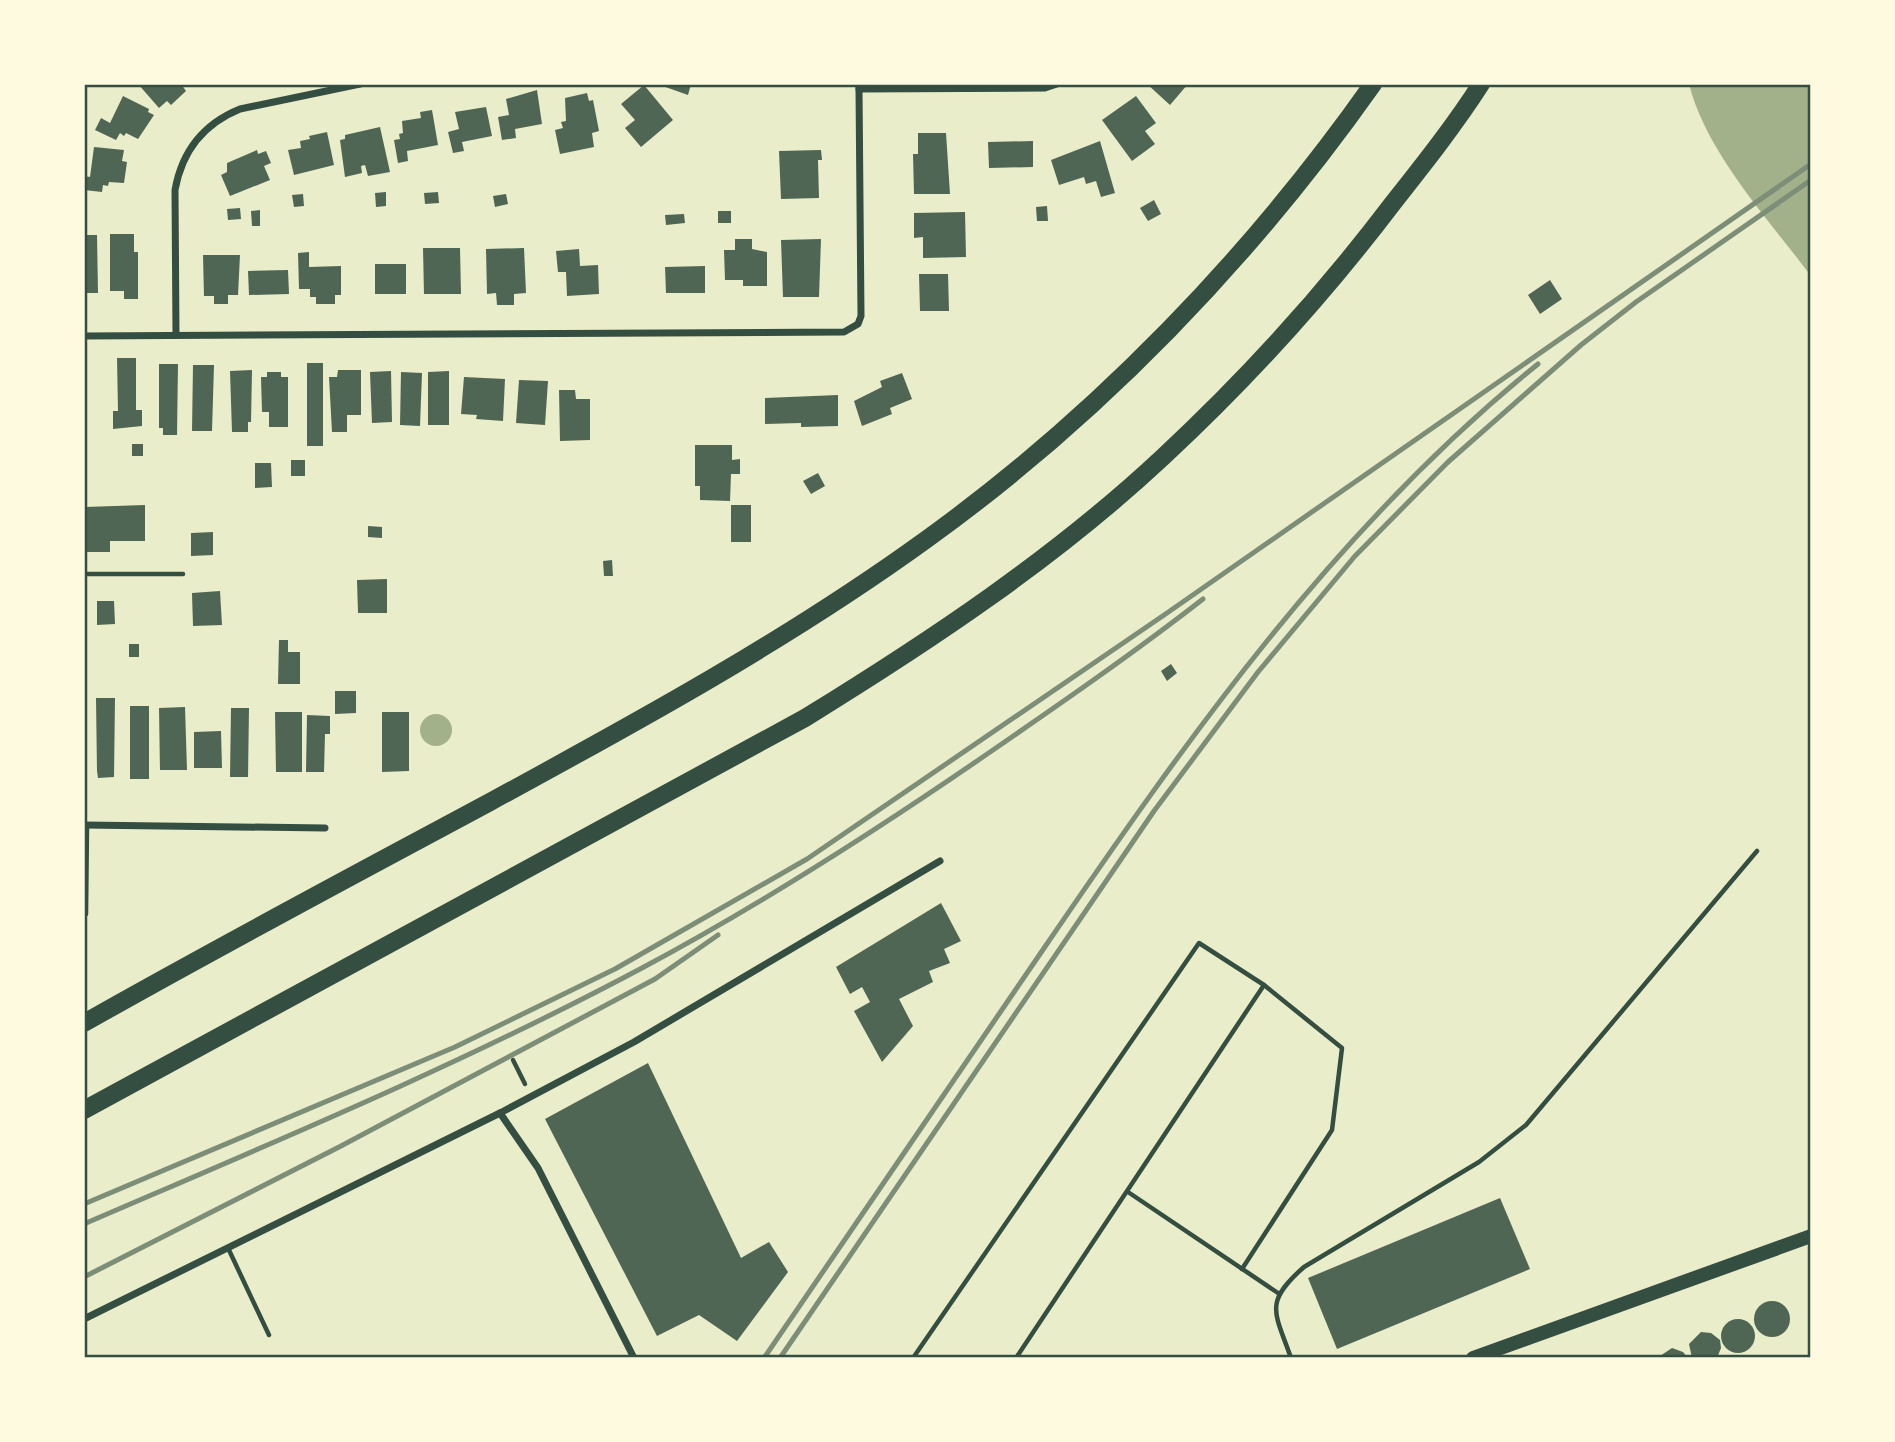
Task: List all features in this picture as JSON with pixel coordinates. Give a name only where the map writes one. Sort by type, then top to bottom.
[{"type":"highway","points":[[84,1023],[634,724],[735,665],[926,539],[1072,423],[1156,342],[1280,206],[1373,84]]},
{"type":"highway","points":[[84,1110],[805,718],[890,666],[981,603],[1106,506],[1162,458],[1220,402],[1318,298],[1423,166],[1480,84]]},
{"type":"main road","points":[[1472,1358],[1811,1236]]},
{"type":"street","points":[[176,335],[175,190],[178,171],[197,138],[223,116],[240,108],[360,84]]},
{"type":"street","points":[[84,336],[844,332],[858,324],[861,316],[859,86],[1045,88],[1057,84]]},
{"type":"street","points":[[86,825],[325,828]]},
{"type":"street","points":[[84,1318],[500,1113],[634,1042],[940,861]]},
{"type":"street","points":[[500,1113],[538,1168],[634,1358]]},
{"type":"lane","points":[[84,574],[183,574]]},
{"type":"lane","points":[[86,825],[86,914]]},
{"type":"lane","points":[[1291,1358],[1274,1310],[1278,1293],[1304,1267],[1479,1162],[1526,1125],[1757,851]]},
{"type":"lane","points":[[913,1358],[1199,943],[1265,985],[1342,1048],[1332,1130],[1242,1269]]},
{"type":"lane","points":[[1016,1358],[1265,985]]},
{"type":"lane","points":[[1128,1192],[1278,1293]]},
{"type":"lane","points":[[228,1248],[269,1335]]},
{"type":"path","points":[[513,1060],[526,1084]]},
{"type":"shaded area","points":[[1689,84],[1811,84],[1811,276],[1758,209],[1724,160],[1697,109]]},
{"type":"shaded area","points":[[436,714],[448,718],[452,730],[448,742],[436,746],[424,742],[420,730],[424,718]]},
{"type":"building","points":[[138,84],[181,84],[186,91],[171,105],[167,101],[159,108]]},
{"type":"building","points":[[657,84],[691,84],[688,95]]},
{"type":"building","points":[[1147,84],[1188,84],[1170,105]]},
{"type":"building","points":[[644,85],[673,120],[641,147],[625,128],[635,120],[621,104]]},
{"type":"building","points":[[537,90],[542,124],[515,129],[516,138],[502,140],[498,117],[509,115],[506,99]]},
{"type":"building","points":[[587,93],[589,101],[593,100],[599,131],[592,133],[594,147],[560,154],[555,130],[563,128],[561,122],[566,121],[565,98]]},
{"type":"building","points":[[123,96],[149,109],[148,112],[154,115],[138,139],[120,133],[116,140],[95,130],[101,118],[110,123]]},
{"type":"building","points":[[1136,96],[1156,123],[1145,131],[1155,144],[1132,161],[1102,120]]},
{"type":"building","points":[[486,107],[492,136],[462,142],[464,151],[453,153],[448,132],[459,129],[455,112]]},
{"type":"building","points":[[432,110],[438,145],[407,151],[408,161],[398,163],[394,140],[400,139],[399,134],[403,133],[402,121],[421,118],[420,112]]},
{"type":"building","points":[[380,127],[390,172],[368,176],[365,165],[361,166],[362,173],[345,177],[340,140],[345,139],[345,135]]},
{"type":"building","points":[[327,132],[334,165],[294,175],[288,150],[301,148],[300,141],[310,139],[309,136]]},
{"type":"building","points":[[918,133],[946,133],[950,194],[914,194],[913,154],[918,154]]},
{"type":"building","points":[[1033,141],[1033,167],[989,168],[988,142]]},
{"type":"building","points":[[1100,141],[1115,193],[1101,197],[1096,181],[1086,184],[1084,177],[1059,185],[1051,160]]},
{"type":"building","points":[[94,147],[124,150],[122,161],[127,162],[124,183],[109,182],[108,186],[103,185],[102,192],[84,190],[84,176],[90,177]]},
{"type":"building","points":[[257,150],[258,154],[266,151],[271,163],[264,166],[270,180],[230,196],[221,175],[227,172],[227,163]]},
{"type":"building","points":[[821,150],[822,160],[818,160],[819,198],[781,199],[779,151]]},
{"type":"building","points":[[386,192],[386,206],[376,207],[375,193]]},
{"type":"building","points":[[438,192],[439,203],[425,204],[424,193]]},
{"type":"building","points":[[303,194],[304,206],[294,207],[292,195]]},
{"type":"building","points":[[506,194],[508,204],[495,207],[493,196]]},
{"type":"building","points":[[1154,200],[1161,214],[1148,221],[1140,208]]},
{"type":"building","points":[[1047,206],[1048,221],[1037,221],[1036,207]]},
{"type":"building","points":[[240,208],[241,219],[228,220],[227,209]]},
{"type":"building","points":[[260,210],[260,226],[252,226],[251,211]]},
{"type":"building","points":[[718,211],[731,211],[731,223],[718,223]]},
{"type":"building","points":[[965,212],[966,257],[923,258],[923,237],[914,238],[914,213]]},
{"type":"building","points":[[684,214],[685,223],[666,225],[665,215]]},
{"type":"building","points":[[110,234],[134,234],[134,252],[138,252],[138,299],[124,299],[124,291],[110,291]]},
{"type":"building","points":[[84,235],[97,235],[98,293],[84,293]]},
{"type":"building","points":[[735,239],[752,239],[752,249],[767,252],[767,286],[743,286],[743,280],[725,280],[724,250],[735,250]]},
{"type":"building","points":[[821,239],[819,297],[783,297],[781,240]]},
{"type":"building","points":[[423,248],[460,248],[461,294],[424,294]]},
{"type":"building","points":[[524,248],[526,293],[514,294],[514,305],[497,305],[496,293],[487,294],[486,249]]},
{"type":"building","points":[[579,249],[580,266],[598,265],[599,294],[567,296],[566,272],[558,272],[556,251]]},
{"type":"building","points":[[309,252],[309,267],[341,266],[341,295],[335,295],[335,304],[316,304],[316,297],[310,297],[310,289],[299,289],[298,253]]},
{"type":"building","points":[[203,255],[240,255],[238,295],[228,295],[228,304],[214,304],[214,296],[204,296]]},
{"type":"building","points":[[375,264],[406,264],[406,294],[375,294]]},
{"type":"building","points":[[705,266],[705,293],[666,293],[665,267]]},
{"type":"building","points":[[288,270],[289,294],[249,295],[248,271]]},
{"type":"building","points":[[919,274],[948,274],[949,311],[920,311]]},
{"type":"building","points":[[1550,280],[1562,299],[1540,314],[1528,295]]},
{"type":"building","points":[[117,358],[136,358],[136,410],[142,410],[142,426],[113,429],[113,411],[118,411]]},
{"type":"building","points":[[307,363],[323,363],[323,446],[307,446]]},
{"type":"building","points":[[159,364],[178,364],[177,435],[163,435],[163,428],[159,428]]},
{"type":"building","points":[[193,365],[214,365],[212,431],[192,431]]},
{"type":"building","points":[[252,370],[251,422],[248,422],[248,432],[232,432],[230,371]]},
{"type":"building","points":[[338,370],[361,370],[361,415],[347,415],[347,432],[332,432],[329,377],[337,377]]},
{"type":"building","points":[[391,371],[392,422],[372,423],[370,372]]},
{"type":"building","points":[[449,371],[449,425],[428,425],[428,372]]},
{"type":"building","points":[[267,372],[281,372],[281,377],[288,377],[288,427],[269,427],[269,412],[262,412],[261,377],[267,377]]},
{"type":"building","points":[[401,372],[422,373],[420,426],[400,425]]},
{"type":"building","points":[[902,373],[912,399],[890,408],[892,414],[862,426],[854,401],[882,387],[880,381]]},
{"type":"building","points":[[464,377],[505,379],[503,421],[476,419],[477,415],[461,414]]},
{"type":"building","points":[[519,380],[548,381],[545,425],[516,423]]},
{"type":"building","points":[[559,390],[575,390],[576,399],[590,399],[590,440],[560,441]]},
{"type":"building","points":[[838,395],[838,426],[765,424],[765,398]]},
{"type":"building","points":[[132,444],[143,444],[143,456],[132,456]]},
{"type":"building","points":[[695,445],[732,445],[732,460],[740,459],[740,474],[731,474],[730,501],[700,500],[700,486],[695,486]]},
{"type":"building","points":[[291,460],[305,460],[305,476],[291,476]]},
{"type":"building","points":[[255,463],[271,463],[272,487],[255,488]]},
{"type":"building","points":[[818,473],[825,486],[811,494],[803,481]]},
{"type":"building","points":[[145,505],[145,541],[110,541],[110,552],[86,552],[85,507]]},
{"type":"building","points":[[731,505],[751,505],[751,542],[731,542]]},
{"type":"building","points":[[368,526],[382,527],[382,538],[368,537]]},
{"type":"building","points":[[213,532],[213,555],[191,556],[191,533]]},
{"type":"building","points":[[612,560],[613,576],[604,576],[603,561]]},
{"type":"building","points":[[387,579],[387,613],[358,613],[357,580]]},
{"type":"building","points":[[220,591],[222,625],[193,626],[192,593]]},
{"type":"building","points":[[97,601],[114,601],[115,624],[97,625]]},
{"type":"building","points":[[279,640],[288,640],[288,652],[300,652],[300,684],[278,684]]},
{"type":"building","points":[[129,644],[139,644],[139,657],[129,657]]},
{"type":"building","points":[[1171,664],[1177,673],[1167,681],[1161,671]]},
{"type":"building","points":[[335,691],[356,691],[356,713],[335,714]]},
{"type":"building","points":[[96,698],[115,698],[114,777],[98,778]]},
{"type":"building","points":[[130,706],[149,706],[149,779],[130,779]]},
{"type":"building","points":[[185,707],[187,770],[160,770],[159,708]]},
{"type":"building","points":[[231,708],[249,708],[248,777],[230,777]]},
{"type":"building","points":[[275,712],[302,712],[302,772],[276,772]]},
{"type":"building","points":[[382,712],[409,712],[409,771],[382,772]]},
{"type":"building","points":[[307,715],[330,716],[330,734],[325,734],[324,772],[306,772]]},
{"type":"building","points":[[221,731],[222,768],[194,768],[194,732]]},
{"type":"building","points":[[941,903],[961,941],[944,949],[950,963],[929,971],[933,982],[899,999],[913,1026],[882,1062],[854,1011],[870,1002],[862,987],[850,994],[836,967]]},
{"type":"building","points":[[648,1063],[741,1258],[769,1242],[788,1272],[737,1341],[699,1315],[657,1336],[545,1119]]},
{"type":"building","points":[[1500,1198],[1530,1269],[1337,1349],[1308,1278]]},
{"type":"building","points":[[1772,1301],[1785,1306],[1790,1319],[1785,1332],[1772,1337],[1759,1332],[1754,1319],[1759,1306]]},
{"type":"building","points":[[1738,1319],[1750,1324],[1755,1336],[1750,1348],[1738,1353],[1726,1348],[1721,1336],[1726,1324]]},
{"type":"building","points":[[1701,1332],[1711,1333],[1720,1340],[1721,1348],[1717,1358],[1692,1358],[1689,1344]]},
{"type":"building","points":[[1672,1348],[1683,1352],[1688,1358],[1657,1358]]},
{"type":"railway","points":[[84,1204],[455,1047],[615,969],[807,859],[1167,613],[1811,164]]},
{"type":"railway","points":[[780,1358],[1154,811],[1258,672],[1355,556],[1448,462],[1581,345],[1636,302],[1811,180]]},
{"type":"railway","points":[[764,1358],[1095,874],[1208,717],[1330,566],[1395,495],[1464,428],[1538,364]]},
{"type":"railway","points":[[84,1224],[436,1070],[574,1003],[687,943],[777,891],[908,808],[1099,676],[1203,599]]},
{"type":"railway","points":[[84,1277],[341,1146],[655,979],[718,935]]}]
